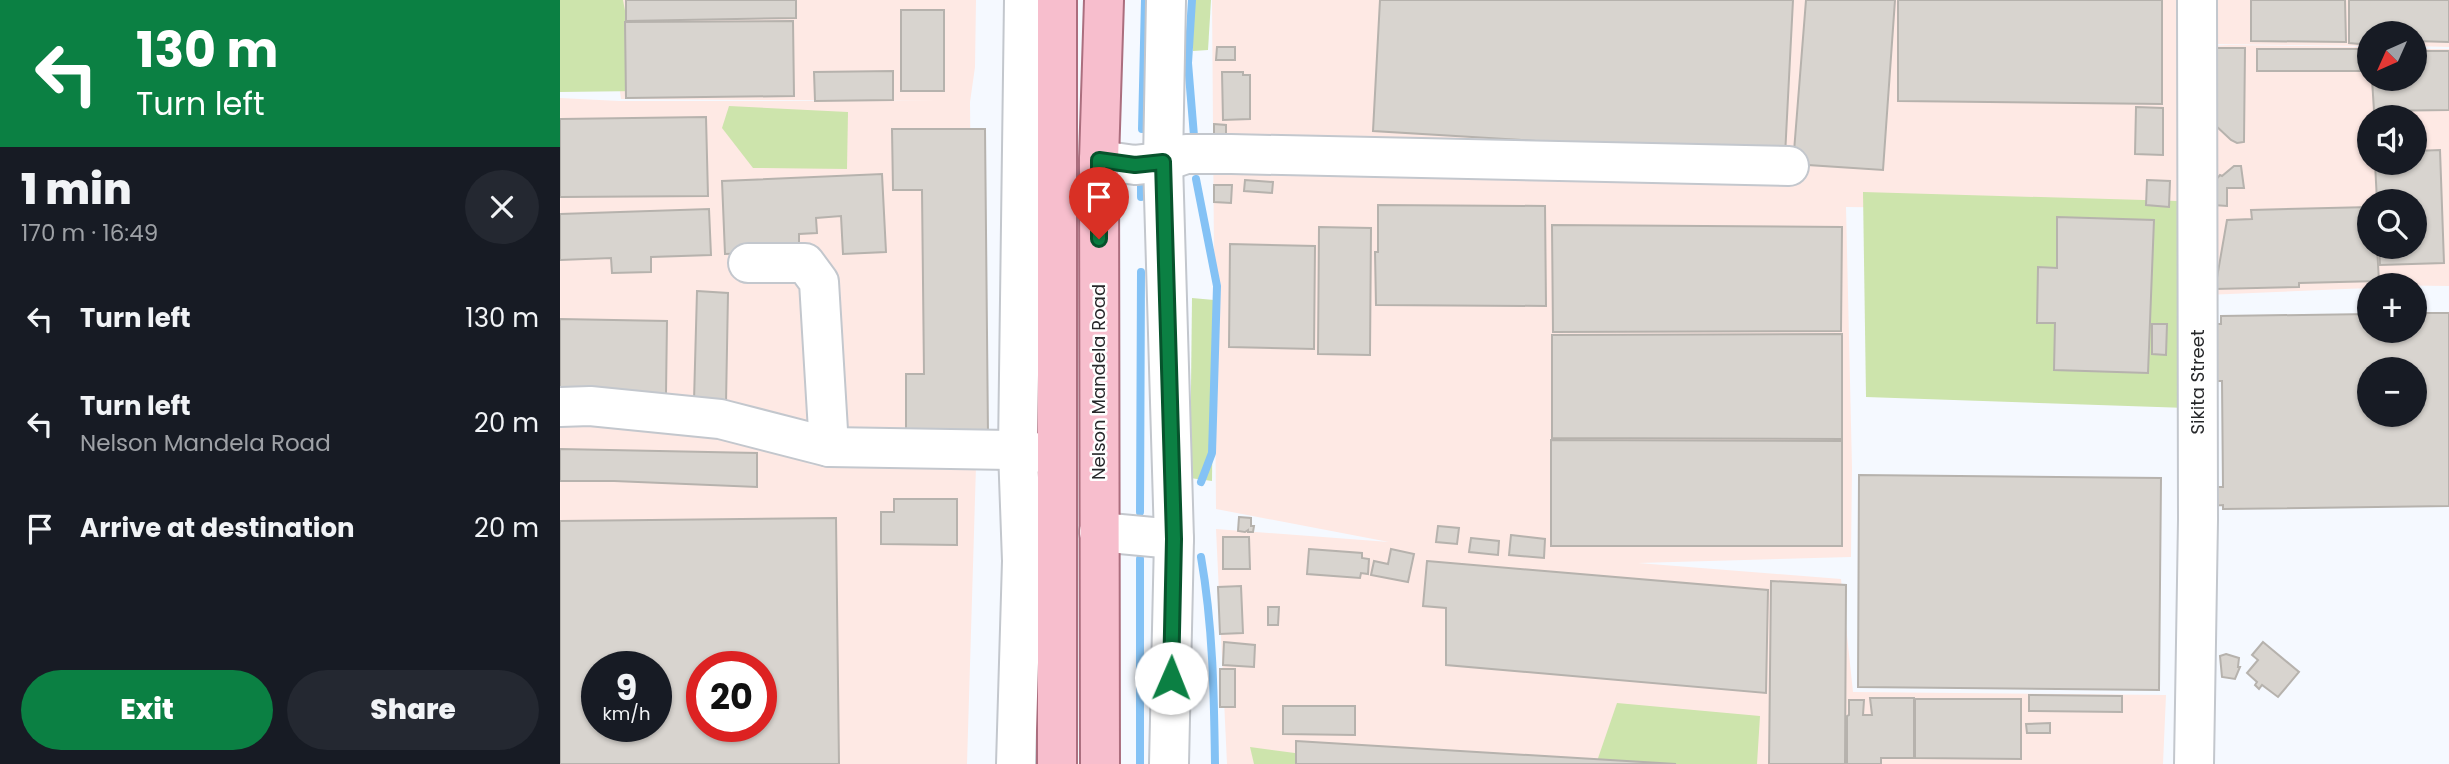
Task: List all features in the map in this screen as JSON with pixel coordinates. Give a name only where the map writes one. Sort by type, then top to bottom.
[{"type":"main road","name":"Nelson Mandela Road","points":[[1100,764],[1099,160],[1104,0]]},
{"type":"main road","points":[[1040,5],[1056,453],[1057,764]]},
{"type":"street","points":[[1166,0],[1163,162],[1174,539],[1169,764]]},
{"type":"street","name":"Sikita Street","points":[[2194,764],[2199,520],[2197,0]]},
{"type":"street","points":[[1016,764],[1022,561],[1018,450],[1040,5]]},
{"type":"street","points":[[1099,160],[1135,165],[1163,162],[1186,154],[1231,154],[1789,166]]},
{"type":"street","points":[[1134,194],[1165,215]]},
{"type":"street","points":[[748,263],[805,263],[819,282],[829,447]]},
{"type":"street","points":[[560,407],[590,406],[720,419],[829,447],[1056,453]]},
{"type":"street","points":[[1099,532],[1174,539]]},
{"type":"shaded area","points":[[607,0],[976,0],[975,67],[970,102],[973,420],[958,452],[806,465],[976,466],[967,764],[560,764],[560,98],[619,101],[940,101],[621,99]]},
{"type":"shaded area","points":[[1212,0],[2184,0],[2177,211],[1846,207],[1852,468],[1851,557],[1638,563],[1841,579],[1853,692],[2166,695],[2163,764],[1227,764],[1216,529],[1389,542],[1216,509]]},
{"type":"shaded area","points":[[2206,0],[2449,0],[2449,47],[2427,46],[2427,21],[2357,21],[2357,46],[2207,44]]},
{"type":"shaded area","points":[[2208,46],[2357,47],[2357,91],[2427,91],[2427,49],[2449,49],[2449,286],[2427,286],[2427,273],[2357,273],[2357,289],[2206,295]]},
{"type":"green space","points":[[560,0],[623,0],[640,91],[560,92]]},
{"type":"green space","points":[[1191,0],[1211,0],[1208,50],[1193,51]]},
{"type":"green space","points":[[729,106],[848,112],[847,169],[753,168],[722,128]]},
{"type":"green space","points":[[1863,192],[2178,201],[2187,408],[1866,397]]},
{"type":"green space","points":[[1192,298],[1214,300],[1212,481],[1190,478]]},
{"type":"green space","points":[[1617,703],[1760,716],[1757,764],[1596,764]]},
{"type":"green space","points":[[1250,747],[1379,764],[1254,764]]},
{"type":"building","points":[[626,0],[796,0],[796,18],[626,21]]},
{"type":"building","points":[[1380,0],[1793,0],[1785,156],[1373,131]]},
{"type":"building","points":[[1806,0],[1895,0],[1883,170],[1793,164]]},
{"type":"building","points":[[1898,0],[2162,0],[2162,104],[1898,101]]},
{"type":"building","points":[[2251,0],[2345,0],[2346,42],[2251,41]]},
{"type":"building","points":[[2349,0],[2449,0],[2449,42],[2427,41],[2427,21],[2357,21],[2357,44],[2349,43]]},
{"type":"building","points":[[901,10],[944,10],[944,91],[901,91]]},
{"type":"building","points":[[793,21],[794,96],[626,98],[625,22]]},
{"type":"building","points":[[1217,47],[1235,47],[1235,60],[1216,60]]},
{"type":"building","points":[[2215,48],[2245,48],[2244,142],[2231,140],[2214,124]]},
{"type":"building","points":[[2257,49],[2357,49],[2357,71],[2257,71]]},
{"type":"building","points":[[2427,51],[2449,51],[2449,110],[2427,110],[2427,105],[2374,105],[2373,91],[2427,91]]},
{"type":"building","points":[[893,71],[893,100],[815,101],[814,72]]},
{"type":"building","points":[[1222,72],[1243,72],[1243,75],[1250,75],[1250,119],[1223,120]]},
{"type":"building","points":[[2136,107],[2163,108],[2163,155],[2135,154]]},
{"type":"building","points":[[706,117],[708,196],[560,197],[560,119]]},
{"type":"building","points":[[1214,124],[1226,125],[1226,142],[1214,141]]},
{"type":"building","points":[[892,129],[985,129],[988,435],[906,436],[906,374],[924,374],[922,190],[893,190]]},
{"type":"building","points":[[2440,150],[2444,263],[2380,265],[2380,259],[2427,259],[2427,189],[2376,189],[2376,175],[2427,175],[2427,151]]},
{"type":"building","points":[[2234,166],[2241,166],[2244,188],[2227,188],[2227,206],[2213,205],[2213,183]]},
{"type":"building","points":[[882,174],[886,252],[843,254],[841,216],[816,218],[817,233],[799,234],[799,251],[725,254],[722,181]]},
{"type":"building","points":[[1245,180],[1273,182],[1272,193],[1244,191]]},
{"type":"building","points":[[2147,180],[2170,181],[2169,207],[2146,205]]},
{"type":"building","points":[[1214,185],[1232,185],[1231,203],[1214,202]]},
{"type":"building","points":[[1378,205],[1545,206],[1546,306],[1376,305]]},
{"type":"building","points":[[2357,207],[2357,259],[2378,259],[2379,273],[2357,273],[2357,282],[2299,283],[2299,287],[2215,289],[2227,220],[2252,219],[2251,210]]},
{"type":"building","points":[[709,209],[711,255],[651,257],[651,272],[612,273],[611,258],[560,260],[560,214]]},
{"type":"building","points":[[2057,217],[2154,220],[2148,373],[2054,370],[2055,323],[2037,323],[2038,267],[2057,268]]},
{"type":"building","points":[[1552,225],[1842,227],[1841,331],[1553,332]]},
{"type":"building","points":[[1319,227],[1371,228],[1370,355],[1318,354]]},
{"type":"building","points":[[1230,244],[1315,246],[1314,349],[1229,347]]},
{"type":"building","points":[[697,291],[728,293],[726,404],[694,401]]},
{"type":"building","points":[[2427,313],[2449,313],[2449,506],[2223,509],[2223,505],[2211,506],[2211,487],[2223,487],[2222,381],[2210,381],[2211,324],[2221,324],[2221,316],[2357,314],[2357,343],[2427,343]]},
{"type":"building","points":[[560,319],[667,321],[666,394],[560,392]]},
{"type":"building","points":[[2152,324],[2167,324],[2166,355],[2152,354]]},
{"type":"building","points":[[1842,334],[1842,439],[1552,438],[1552,335]]},
{"type":"building","points":[[1551,440],[1842,441],[1842,546],[1551,546]]},
{"type":"building","points":[[560,449],[757,453],[757,487],[560,481]]},
{"type":"building","points":[[1859,475],[2161,478],[2159,690],[1858,687]]},
{"type":"building","points":[[894,499],[957,499],[957,545],[881,544],[881,512],[894,512]]},
{"type":"building","points":[[1239,517],[1251,518],[1253,532],[1238,531]]},
{"type":"building","points":[[836,518],[839,764],[560,764],[560,521]]},
{"type":"building","points":[[1438,526],[1459,528],[1457,544],[1436,542]]},
{"type":"building","points":[[1511,535],[1545,539],[1544,558],[1509,555]]},
{"type":"building","points":[[1223,537],[1249,537],[1250,569],[1223,569]]},
{"type":"building","points":[[1471,538],[1499,541],[1498,555],[1469,552]]},
{"type":"building","points":[[1309,549],[1362,553],[1362,558],[1369,559],[1368,574],[1361,573],[1360,578],[1307,574]]},
{"type":"building","points":[[1391,549],[1414,554],[1408,582],[1371,575],[1374,561],[1388,564]]},
{"type":"building","points":[[1427,561],[1768,590],[1766,693],[1446,665],[1446,608],[1423,606]]},
{"type":"building","points":[[1771,581],[1846,585],[1845,764],[1769,764]]},
{"type":"building","points":[[1241,586],[1243,633],[1220,634],[1218,587]]},
{"type":"building","points":[[1268,607],[1279,607],[1278,625],[1268,625]]},
{"type":"building","points":[[1224,642],[1255,645],[1254,667],[1223,665]]},
{"type":"building","points":[[2263,642],[2299,672],[2278,697],[2262,685],[2259,689],[2255,685],[2257,682],[2247,673],[2258,660],[2252,655]]},
{"type":"building","points":[[2226,654],[2239,658],[2240,667],[2235,679],[2222,677],[2220,656]]},
{"type":"building","points":[[1220,669],[1235,669],[1235,707],[1220,707]]},
{"type":"building","points":[[2029,695],[2122,696],[2122,712],[2029,711]]},
{"type":"building","points":[[1870,698],[1914,698],[1914,758],[1881,758],[1881,764],[1847,764],[1849,700],[1864,700],[1863,715],[1872,715]]},
{"type":"building","points":[[1915,699],[2021,699],[2021,759],[1915,758]]},
{"type":"building","points":[[1283,706],[1355,706],[1355,735],[1283,734]]},
{"type":"building","points":[[2050,723],[2050,733],[2027,733],[2026,724]]},
{"type":"building","points":[[1296,741],[1676,764],[1296,764]]},
{"type":"waterway","points":[[1142,129],[1145,0]]},
{"type":"waterway","points":[[1192,0],[1188,63],[1194,136]]},
{"type":"waterway","points":[[1196,179],[1217,286],[1212,453],[1201,482]]},
{"type":"waterway","points":[[1141,182],[1141,197]]},
{"type":"waterway","points":[[1140,512],[1141,272]]},
{"type":"waterway","points":[[1201,557],[1210,634],[1215,764]]},
{"type":"waterway","points":[[1140,559],[1140,764]]},
{"type":"route","points":[[1099,239],[1099,160],[1135,165],[1163,162],[1174,539],[1171,678]]}]
